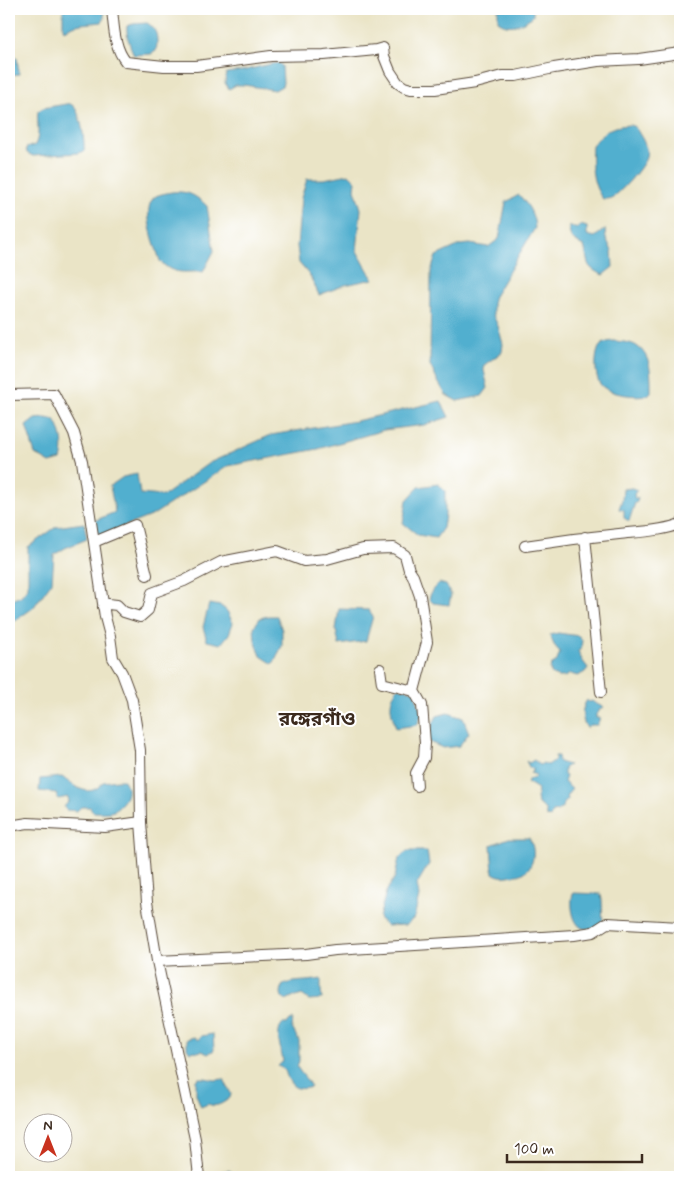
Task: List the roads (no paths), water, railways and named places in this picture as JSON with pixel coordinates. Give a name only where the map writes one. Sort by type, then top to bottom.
[{"type":"street","points":[[112,9],[118,49],[120,56],[126,62],[164,66],[196,66],[271,56],[324,55],[383,48],[384,56],[398,83],[404,88],[412,89],[435,89],[598,61],[639,59],[680,53]]},
{"type":"street","points":[[9,395],[54,394],[74,433],[82,461],[103,607],[113,658],[122,673],[132,700],[140,750],[140,822],[147,902],[157,961],[195,1139],[199,1177]]},
{"type":"street","points":[[525,546],[647,531],[680,524]]},
{"type":"street","points":[[94,542],[135,525],[147,574]]},
{"type":"street","points":[[585,538],[601,692]]},
{"type":"street","points":[[103,607],[108,604],[117,604],[124,612],[140,617],[148,610],[152,594],[184,581],[221,562],[277,550],[304,561],[328,559],[363,549],[394,548],[405,556],[413,576],[420,596],[427,642],[414,691],[422,706],[424,742],[424,758],[416,773],[417,786]]},
{"type":"street","points":[[380,669],[382,682],[414,691]]},
{"type":"street","points":[[9,826],[28,822],[105,827],[140,822]]},
{"type":"street","points":[[157,961],[306,954],[334,950],[574,935],[593,932],[608,924],[680,927]]},
{"type":"water","points":[[63,9],[104,9],[104,18],[102,22],[81,24],[64,30]]},
{"type":"water","points":[[498,9],[533,9],[533,16],[516,25],[502,24],[498,21]]},
{"type":"water","points":[[147,23],[151,25],[156,35],[156,51],[151,54],[134,55],[128,37],[127,26]]},
{"type":"water","points":[[9,58],[17,58],[19,74],[9,75]]},
{"type":"water","points":[[279,63],[282,66],[283,83],[282,86],[275,90],[244,85],[236,85],[229,89],[225,83],[226,73]]},
{"type":"water","points":[[70,104],[77,111],[80,118],[84,151],[79,153],[33,156],[27,153],[26,148],[35,145],[37,141],[38,111],[43,108]]},
{"type":"water","points":[[629,125],[636,128],[643,140],[646,157],[636,173],[619,192],[611,198],[603,199],[594,180],[592,145],[608,130]]},
{"type":"water","points":[[349,174],[356,181],[355,189],[361,209],[357,251],[373,279],[345,285],[319,295],[310,276],[299,263],[297,246],[301,198],[307,179],[324,179]]},
{"type":"water","points":[[172,192],[191,194],[207,206],[214,251],[203,272],[175,271],[160,261],[152,237],[149,209],[151,201],[156,196]]},
{"type":"water","points":[[519,195],[530,210],[535,228],[493,298],[493,315],[503,344],[502,352],[483,366],[488,388],[482,396],[457,401],[446,395],[430,365],[431,271],[436,256],[460,245],[470,244],[488,247],[499,239],[506,202]]},
{"type":"water","points":[[569,225],[577,229],[580,225],[587,227],[587,235],[595,237],[605,229],[606,238],[612,251],[613,267],[603,275],[590,267],[584,246],[574,241]]},
{"type":"water","points":[[615,341],[636,345],[643,351],[650,368],[651,392],[648,395],[618,394],[607,390],[600,384],[596,367],[598,350],[603,344]]},
{"type":"water","points":[[441,401],[449,417],[424,425],[384,430],[318,449],[228,466],[153,515],[98,537],[94,521],[115,512],[110,486],[123,477],[137,474],[140,494],[163,496],[209,463],[271,435],[356,421]]},
{"type":"water","points":[[46,418],[55,420],[63,445],[61,460],[50,463],[35,454],[26,426],[35,419]]},
{"type":"water","points":[[438,484],[445,491],[443,528],[436,538],[418,535],[403,523],[407,500],[419,487]]},
{"type":"water","points":[[632,488],[637,490],[634,494],[635,499],[638,498],[629,521],[624,518],[624,510],[619,509],[623,489]]},
{"type":"water","points":[[84,523],[87,539],[54,555],[52,582],[33,608],[9,625],[9,601],[21,596],[28,587],[28,547],[56,527]]},
{"type":"water","points":[[439,583],[446,585],[451,595],[449,605],[433,603],[429,599],[432,590]]},
{"type":"water","points":[[209,604],[221,606],[227,611],[233,623],[229,634],[221,644],[207,641],[203,627]]},
{"type":"water","points":[[339,609],[369,610],[373,616],[366,641],[339,645],[336,630]]},
{"type":"water","points":[[277,616],[282,630],[282,646],[273,664],[261,656],[255,640],[254,627],[260,618]]},
{"type":"water","points":[[558,633],[579,636],[582,640],[581,649],[578,651],[588,668],[585,672],[578,676],[570,674],[558,677],[552,675],[551,665],[557,661],[560,652],[554,645],[550,635]]},
{"type":"water","points":[[398,687],[414,691],[422,714],[417,725],[396,728],[391,703]]},
{"type":"water","points":[[587,700],[604,708],[596,714],[596,718],[600,718],[597,725],[590,725],[587,728],[582,714]]},
{"type":"water","points":[[448,713],[463,718],[469,733],[459,746],[443,748],[429,742],[428,733],[437,716]]},
{"type":"water","points":[[555,756],[558,756],[559,762],[569,765],[564,768],[564,775],[566,776],[564,782],[572,789],[567,795],[568,800],[560,809],[553,812],[550,817],[546,816],[542,806],[538,804],[538,789],[527,782],[529,779],[535,778],[536,775],[530,773],[534,770],[529,767],[526,761],[529,763],[534,760],[540,765],[543,763],[548,765],[555,760]]},
{"type":"water","points":[[62,777],[82,790],[87,791],[93,790],[103,782],[124,780],[127,794],[114,811],[93,812],[90,807],[81,807],[77,811],[66,810],[64,807],[69,801],[68,797],[58,799],[56,793],[39,791],[40,779]]},
{"type":"water","points":[[509,838],[529,838],[533,847],[532,862],[527,870],[521,874],[498,876],[493,873],[491,845]]},
{"type":"water","points":[[407,851],[427,851],[429,864],[417,884],[419,896],[414,918],[406,925],[386,926],[379,918],[386,892],[395,877],[399,858]]},
{"type":"water","points":[[573,893],[601,894],[603,927],[587,929],[582,928],[576,922],[573,912]]},
{"type":"water","points":[[321,979],[322,999],[309,1000],[302,995],[286,1000],[282,998],[282,986],[285,984]]},
{"type":"water","points":[[293,1019],[292,1028],[299,1041],[299,1061],[297,1067],[311,1087],[301,1089],[294,1086],[288,1080],[285,1070],[278,1066],[283,1061],[279,1042],[280,1028],[282,1024],[287,1024]]},
{"type":"water","points":[[213,1034],[214,1050],[208,1054],[202,1051],[190,1052],[187,1048],[187,1039],[194,1037],[198,1040],[201,1036]]},
{"type":"water","points":[[199,1078],[224,1079],[231,1094],[230,1098],[220,1104],[208,1104],[201,1107],[196,1094],[196,1080]]},
{"type":"water","points":[[228,1170],[232,1172],[233,1177],[210,1177],[216,1173]]},
{"type":"district","name":"রঙ্গেরগাঁও","points":[[317,718]]}]
